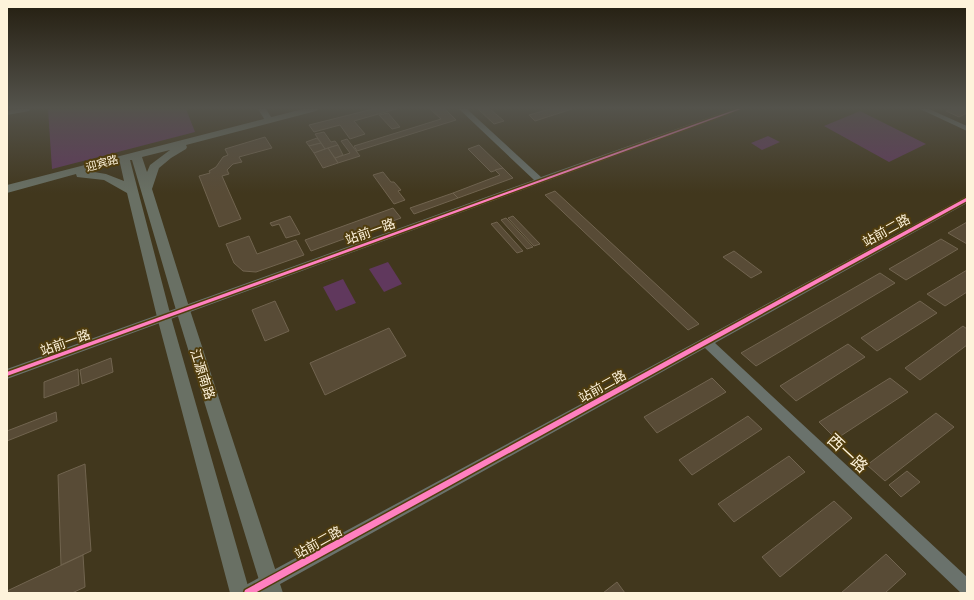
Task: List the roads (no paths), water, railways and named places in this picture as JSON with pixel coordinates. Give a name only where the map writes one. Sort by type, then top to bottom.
[{"type":"main road","name":"迎宾路","points":[[7,189],[202,137]]},
{"type":"main road","points":[[31,182],[82,174],[98,174],[108,176],[139,190],[154,167],[167,156],[187,144],[205,137]]},
{"type":"main road","name":"江源南路","points":[[130,156],[139,190],[164,318],[240,593]]},
{"type":"main road","name":"江源南路","points":[[139,190],[183,310],[271,587]]},
{"type":"street","points":[[492,137],[540,181]]},
{"type":"street","name":"站前一路","points":[[7,374],[662,137]]},
{"type":"street","name":"站前二路","points":[[248,593],[271,587],[706,342],[967,198]]},
{"type":"street","name":"西一路","points":[[706,342],[967,588]]}]
